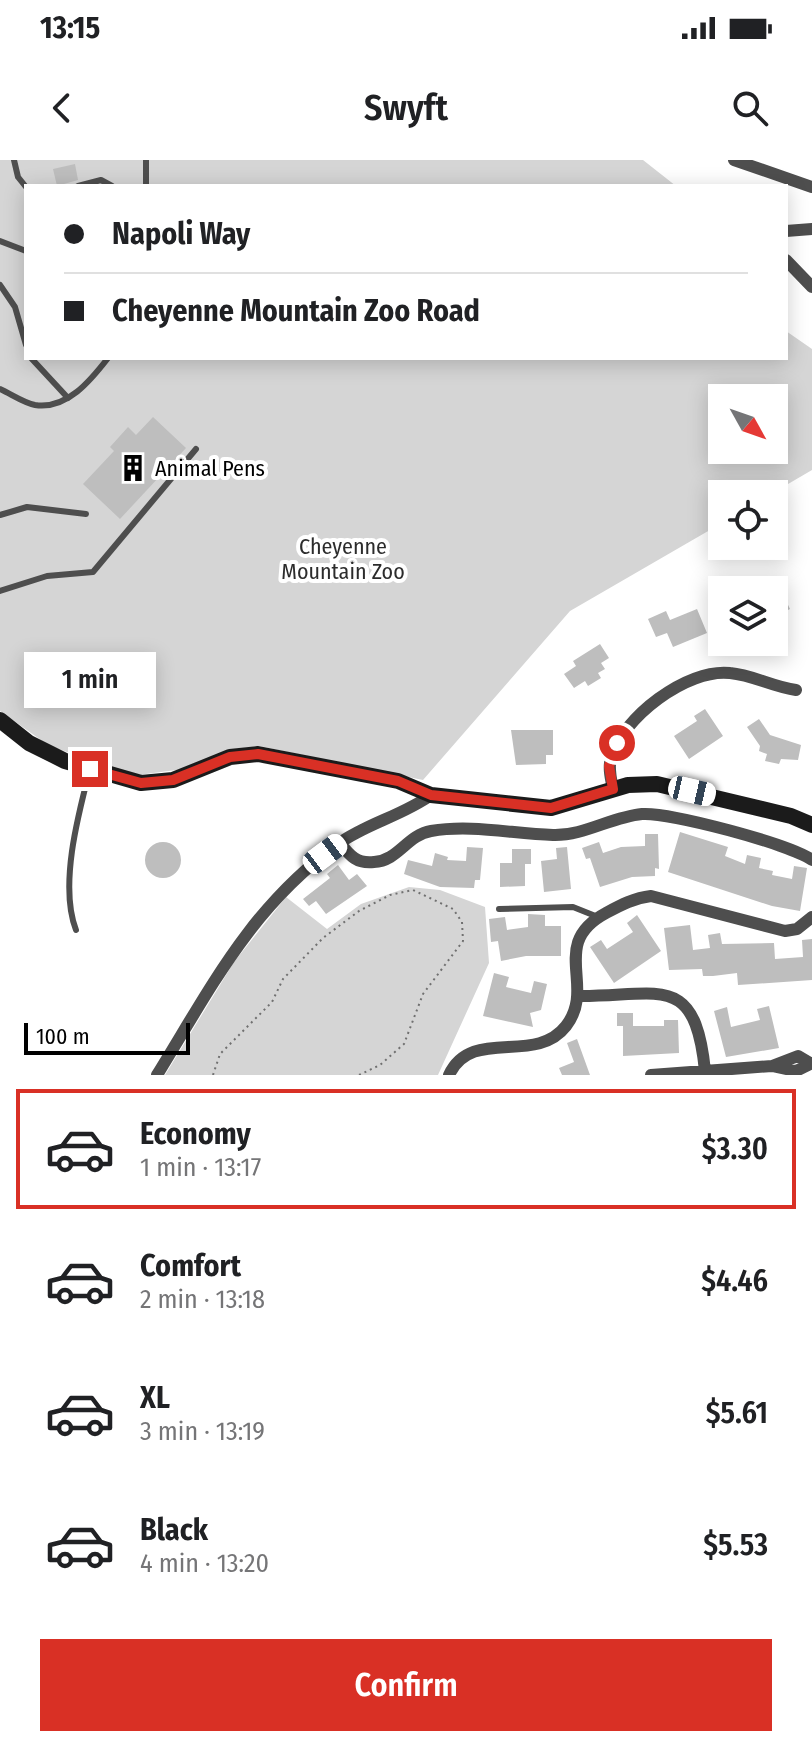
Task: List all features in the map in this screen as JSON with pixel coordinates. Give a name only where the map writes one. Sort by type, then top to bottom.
[{"type":"street","points":[[734,160],[812,187]]},
{"type":"street","points":[[788,231],[812,229]]},
{"type":"street","points":[[788,262],[812,287]]},
{"type":"street","points":[[613,789],[609,766],[617,743],[642,713],[675,688],[707,675],[730,673],[772,687],[796,690]]},
{"type":"street","points":[[0,720],[44,752],[141,783],[173,780],[230,757],[258,754],[398,781],[431,795],[551,808],[641,783],[665,785],[791,816],[812,825]]},
{"type":"street","points":[[157,1075],[251,924],[290,883],[340,843],[413,808],[431,795]]},
{"type":"street","points":[[340,843],[351,857],[370,863],[392,857],[410,839],[429,831],[568,834],[629,817],[654,814],[789,848],[812,860]]},
{"type":"street","points":[[449,1075],[457,1062],[473,1050],[528,1046],[560,1032],[573,1013],[578,996],[576,941],[598,917],[630,900],[651,896],[785,931],[797,929],[812,917]]},
{"type":"street","points":[[578,996],[657,994],[680,1001],[699,1026],[705,1071]]},
{"type":"street","points":[[651,1075],[772,1066],[798,1056],[811,1063]]},
{"type":"lane","points":[[14,160],[18,177],[24,184]]},
{"type":"lane","points":[[146,160],[146,184]]},
{"type":"lane","points":[[86,184],[101,180],[108,184]]},
{"type":"lane","points":[[0,241],[24,250]]},
{"type":"lane","points":[[0,285],[15,307],[24,338]]},
{"type":"lane","points":[[33,360],[68,398]]},
{"type":"lane","points":[[0,389],[35,405],[59,403],[78,392],[106,360]]},
{"type":"lane","points":[[0,591],[47,576],[93,572],[196,449]]},
{"type":"lane","points":[[0,515],[27,507],[86,514]]},
{"type":"lane","points":[[76,930],[68,911],[75,838],[90,769]]},
{"type":"lane","points":[[499,909],[573,907],[598,917]]},
{"type":"path","points":[[213,1075],[220,1054],[272,1002],[283,979],[323,938],[359,911],[390,895],[413,890],[453,909],[462,922],[463,941],[423,994],[404,1044],[380,1065],[359,1075]]},
{"type":"green space","name":"Cheyenne Mountain Zoo","points":[[0,160],[643,160],[673,184],[24,184],[24,360],[788,360],[788,332],[812,349],[812,470],[788,484],[788,480],[708,480],[708,531],[570,611],[423,780],[259,746],[227,750],[184,769],[138,775],[115,770],[48,745],[0,711]]},
{"type":"green space","points":[[409,887],[440,890],[485,907],[489,963],[438,1075],[165,1075],[234,962],[286,897],[327,929],[361,904]]},
{"type":"building","points":[[75,164],[78,180],[57,184],[53,169]]},
{"type":"building","name":"Animal Pens","points":[[153,417],[186,448],[120,519],[83,484],[114,451],[110,447],[128,427],[136,435]]},
{"type":"building","points":[[697,609],[707,633],[673,647],[667,633],[656,637],[648,619],[666,611],[670,620]]},
{"type":"building","points":[[600,644],[609,658],[601,663],[605,669],[598,673],[601,678],[588,686],[585,681],[574,688],[564,674],[576,666],[573,661]]},
{"type":"building","points":[[705,709],[723,736],[689,759],[674,736],[697,721],[694,716]]},
{"type":"building","points":[[759,719],[770,735],[801,745],[798,760],[781,759],[779,764],[765,761],[767,754],[759,751],[760,746],[747,727]]},
{"type":"building","points":[[511,730],[553,730],[553,755],[546,755],[546,764],[516,765]]},
{"type":"building","points":[[680,832],[728,847],[725,856],[745,864],[747,855],[761,858],[759,868],[773,871],[772,875],[792,879],[794,866],[807,868],[800,911],[772,906],[668,872]]},
{"type":"building","points":[[645,834],[658,834],[659,869],[655,868],[655,876],[632,877],[600,887],[590,858],[586,859],[582,848],[599,842],[603,853],[621,847],[645,846]]},
{"type":"building","points":[[163,842],[175,848],[181,860],[175,872],[163,878],[151,872],[145,860],[151,848]]},
{"type":"building","points":[[467,847],[483,848],[480,880],[475,880],[474,888],[440,887],[404,874],[408,860],[432,866],[435,853],[448,857],[447,860],[466,861]]},
{"type":"building","points":[[567,847],[571,889],[544,892],[541,861],[557,859],[556,848]]},
{"type":"building","points":[[512,849],[531,849],[531,864],[525,864],[525,886],[500,887],[500,863],[512,863]]},
{"type":"building","points":[[338,865],[349,880],[357,874],[367,886],[326,914],[316,901],[309,906],[303,899],[330,878],[327,874]]},
{"type":"building","points":[[528,914],[545,915],[545,926],[561,926],[561,956],[526,956],[501,961],[498,941],[491,942],[489,919],[505,917],[507,930],[528,927]]},
{"type":"building","points":[[637,915],[661,951],[614,983],[590,947],[601,940],[607,949],[633,932],[627,923]]},
{"type":"building","points":[[690,925],[693,950],[710,948],[708,935],[720,933],[722,944],[774,943],[775,959],[803,957],[802,940],[812,939],[812,980],[738,985],[737,973],[703,976],[702,969],[669,970],[664,928]]},
{"type":"building","points":[[494,973],[509,977],[506,987],[531,993],[534,981],[547,984],[541,1010],[530,1013],[533,1027],[483,1016]]},
{"type":"building","points":[[769,1006],[779,1048],[726,1057],[714,1011],[727,1007],[731,1027],[760,1020],[757,1009]]},
{"type":"building","points":[[617,1013],[633,1013],[633,1026],[664,1026],[664,1020],[678,1020],[679,1053],[623,1056],[623,1026],[617,1026]]},
{"type":"building","points":[[577,1039],[590,1075],[562,1075],[559,1068],[574,1062],[567,1043]]},
{"type":"place","name":"Animal Pens","points":[[133,468]]},
{"type":"route","points":[[90,769],[141,783],[173,780],[243,754],[270,755],[398,781],[431,795],[551,808],[613,789],[609,766],[617,743]]}]
